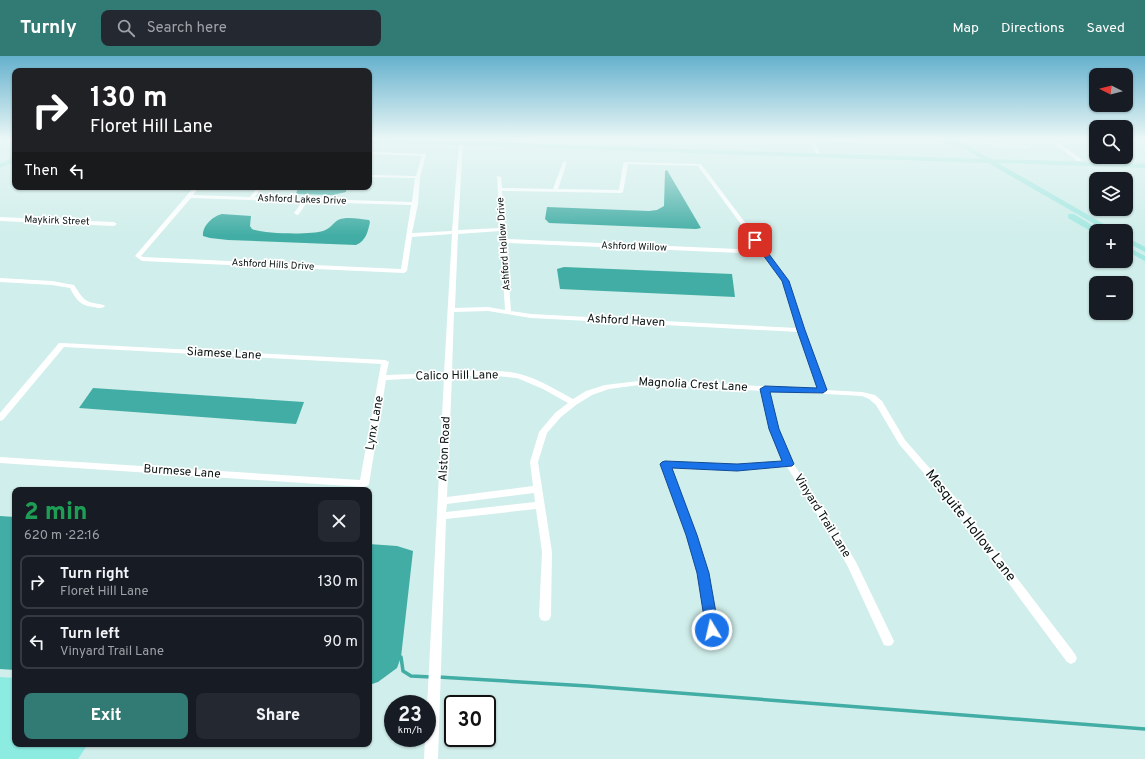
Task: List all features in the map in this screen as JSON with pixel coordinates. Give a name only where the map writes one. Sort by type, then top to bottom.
[{"type":"main road","points":[[1001,171],[1089,226]]},
{"type":"main road","points":[[1008,171],[1100,224]]},
{"type":"main road","points":[[1133,243],[1145,250]]},
{"type":"main road","points":[[1133,252],[1145,260]]},
{"type":"street","points":[[420,171],[411,234],[502,229]]},
{"type":"street","name":"Alston Road","points":[[432,759],[441,516],[459,171]]},
{"type":"street","points":[[555,190],[562,171]]},
{"type":"street","points":[[500,188],[621,192],[623,171]]},
{"type":"street","points":[[703,171],[786,281],[801,330],[823,390]]},
{"type":"street","points":[[372,176],[418,177]]},
{"type":"street","name":"Ashford Hollow Drive","points":[[499,177],[508,312]]},
{"type":"street","points":[[189,196],[194,190]]},
{"type":"street","points":[[252,198],[258,190]]},
{"type":"street","name":"Ashford Lakes Drive","points":[[189,196],[415,204]]},
{"type":"street","name":"Ashford Hills Drive","points":[[189,196],[138,256],[142,259],[404,271],[411,234]]},
{"type":"street","points":[[297,214],[306,200]]},
{"type":"street","name":"Maykirk Street","points":[[0,219],[114,224]]},
{"type":"street","name":"Ashford Willow","points":[[504,241],[764,252]]},
{"type":"street","points":[[0,280],[52,283],[72,286],[81,302],[88,305],[102,306]]},
{"type":"street","name":"Ashford Haven","points":[[452,310],[488,309],[531,316],[801,330]]},
{"type":"street","name":"Siamese Lane","points":[[0,418],[62,345],[385,362]]},
{"type":"street","name":"Lynx Lane","points":[[364,484],[385,362]]},
{"type":"street","name":"Calico Hill Lane","points":[[383,378],[484,373],[518,376],[546,387],[573,403]]},
{"type":"street","name":"Magnolia Crest Lane","points":[[545,616],[547,552],[534,462],[543,432],[558,415],[573,403],[589,393],[608,386],[646,382],[765,389],[823,390],[869,396]]},
{"type":"street","name":"Vinyard Trail Lane","points":[[765,389],[774,429],[789,464],[830,527],[852,565],[888,641]]},
{"type":"street","name":"Mesquite Hollow Lane","points":[[869,396],[879,403],[902,442],[953,501],[1071,658]]},
{"type":"street","name":"Burmese Lane","points":[[0,460],[364,484]]},
{"type":"street","points":[[712,630],[703,573],[665,464],[737,468],[789,464]]},
{"type":"street","points":[[442,501],[537,489]]},
{"type":"street","points":[[441,516],[540,505]]},
{"type":"shaded area","points":[[665,171],[667,171],[701,228],[549,223],[545,219],[547,207],[649,211],[657,210],[664,206]]},
{"type":"shaded area","points":[[298,190],[346,190],[346,192],[333,195],[296,193]]},
{"type":"shaded area","points":[[222,214],[251,216],[250,226],[252,229],[276,233],[317,232],[325,230],[338,220],[345,218],[369,220],[370,222],[364,238],[356,245],[228,240],[203,236],[206,225],[215,217]]},
{"type":"shaded area","points":[[564,267],[732,274],[735,297],[560,289],[557,269]]},
{"type":"shaded area","points":[[93,388],[304,402],[296,424],[79,408]]},
{"type":"shaded area","points":[[0,516],[12,517],[12,670],[0,669]]},
{"type":"shaded area","points":[[372,544],[397,546],[413,551],[401,657],[397,668],[378,682],[372,684]]},
{"type":"shaded area","points":[[0,677],[12,678],[12,747],[86,747],[78,759],[0,759]]},
{"type":"waterway","points":[[401,657],[403,671],[411,676],[431,677]]},
{"type":"waterway","points":[[438,677],[588,686],[1145,729]]},
{"type":"route","points":[[712,630],[703,573],[665,464],[737,468],[789,464],[774,429],[765,389],[823,390],[801,330],[786,281],[755,240]]}]
